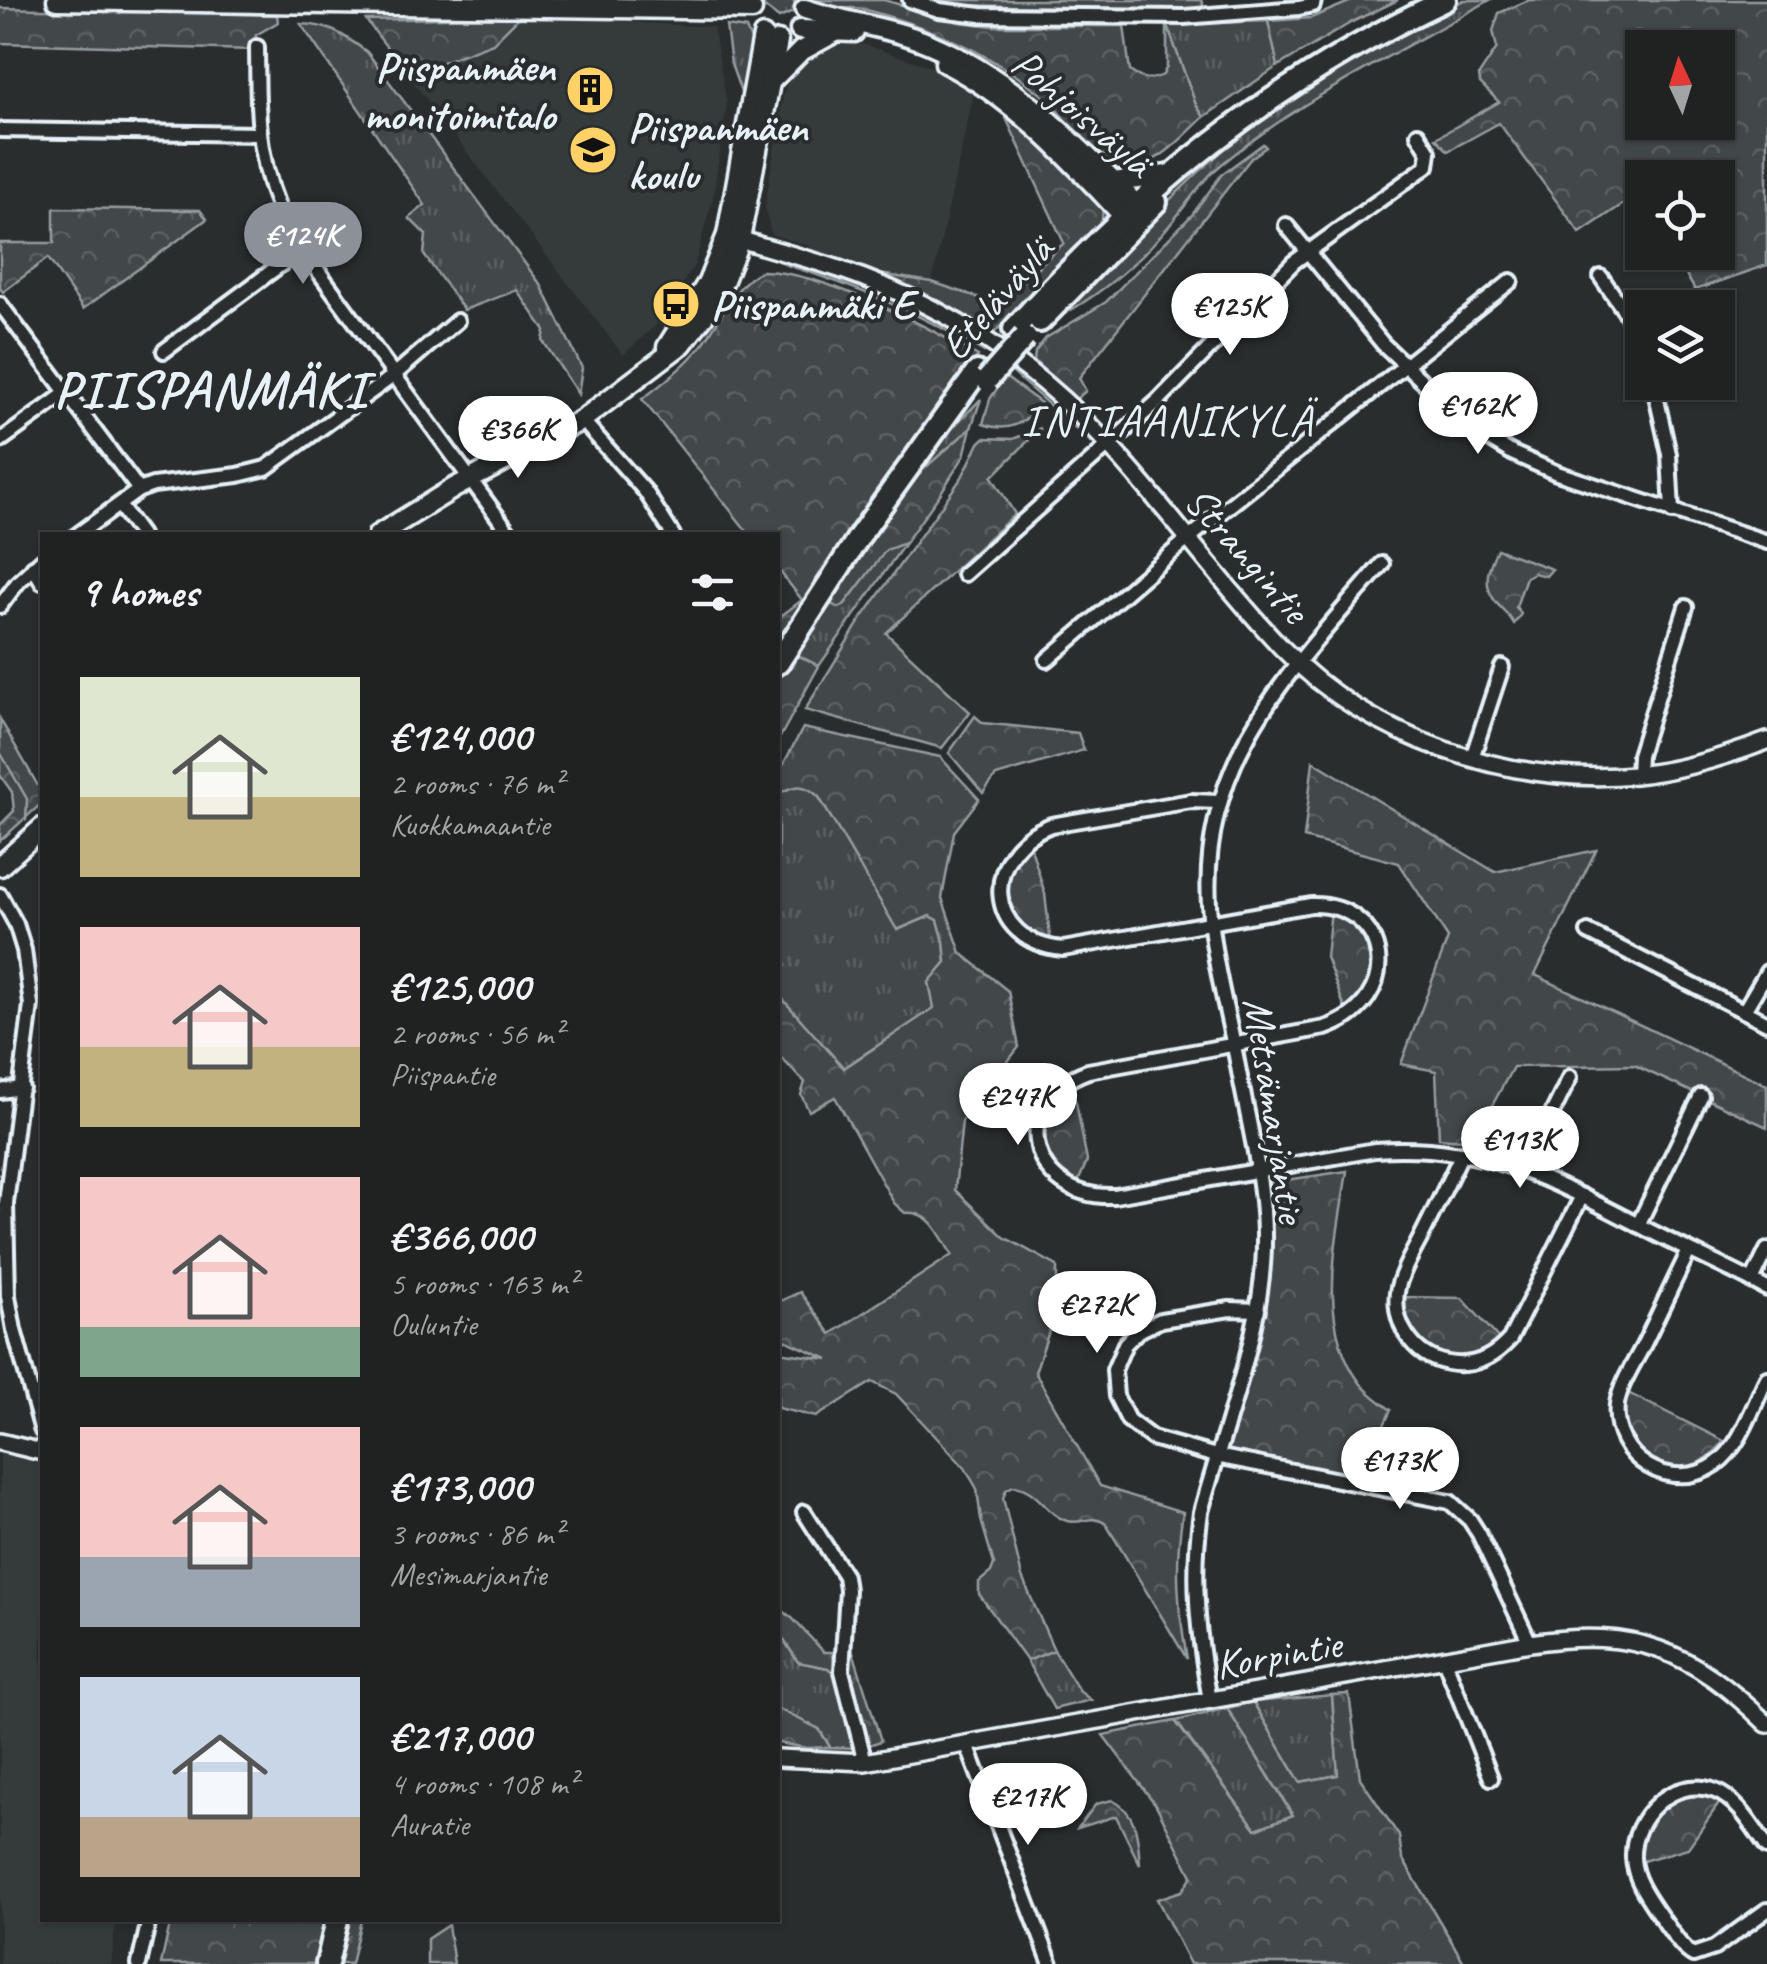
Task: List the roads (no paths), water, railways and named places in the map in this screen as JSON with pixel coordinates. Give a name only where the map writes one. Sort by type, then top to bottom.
[{"type":"highway","points":[[1134,214],[1168,174],[1224,131],[1338,56],[1446,0]]},
{"type":"highway","points":[[1134,214],[1273,99]]},
{"type":"highway","name":"Eteläväylä","points":[[780,659],[860,535],[933,435],[1019,333],[1134,214]]},
{"type":"highway","points":[[327,1964],[338,1922]]},
{"type":"main road","points":[[57,0],[754,5],[754,24],[770,39],[790,39],[800,30],[803,5]]},
{"type":"main road","name":"Pohjoisväylä","points":[[803,5],[904,34],[973,65],[1042,113],[1114,182],[1134,214]]},
{"type":"main road","name":"Pohjoisväylä","points":[[800,30],[839,30],[880,38],[926,54],[991,91],[1134,214]]},
{"type":"main road","points":[[768,83],[801,51],[839,30]]},
{"type":"main road","points":[[383,532],[472,478],[582,420],[658,361],[734,237],[768,83],[770,39]]},
{"type":"main road","points":[[734,237],[770,39]]},
{"type":"main road","points":[[1114,182],[1168,174]]},
{"type":"main road","points":[[0,866],[40,830]]},
{"type":"street","points":[[910,0],[958,14],[1168,16],[1287,10],[1313,5],[1314,0]]},
{"type":"street","points":[[257,46],[258,134],[276,206],[302,249],[509,532]]},
{"type":"street","points":[[0,130],[258,134]]},
{"type":"street","points":[[964,574],[1158,401],[1294,262],[1427,166],[1429,152],[1418,134]]},
{"type":"street","points":[[164,350],[334,225]]},
{"type":"street","points":[[1286,226],[1404,366],[1473,428],[1512,453],[1557,472],[1767,542]]},
{"type":"street","name":"Strangintie","points":[[734,237],[840,269],[932,308],[974,332],[1043,382],[1108,445],[1298,662],[1343,697],[1414,738],[1472,758],[1538,772],[1638,775],[1734,754],[1767,741]]},
{"type":"street","points":[[1601,277],[1625,312]]},
{"type":"street","points":[[1047,660],[1190,538],[1510,281]]},
{"type":"street","points":[[0,304],[139,490]]},
{"type":"street","points":[[81,532],[139,490],[163,482],[238,475],[266,468],[393,376],[458,321]]},
{"type":"street","points":[[0,441],[66,394]]},
{"type":"street","points":[[1657,400],[1670,465],[1672,512]]},
{"type":"street","points":[[582,420],[645,492],[671,532]]},
{"type":"street","points":[[120,505],[139,532]]},
{"type":"street","points":[[1,599],[38,564]]},
{"type":"street","name":"Metsämarjantie","points":[[1210,1700],[1194,1584],[1201,1512],[1258,1310],[1264,1228],[1212,924],[1209,860],[1220,802],[1245,738],[1298,662],[1382,564]]},
{"type":"street","points":[[1638,775],[1644,739],[1686,607]]},
{"type":"street","points":[[1472,758],[1502,667]]},
{"type":"street","points":[[1220,802],[1191,800],[1051,825],[1026,836],[1014,849],[1000,880],[1002,902],[1010,922],[1036,944],[1051,948],[1082,946],[1321,904],[1355,918],[1365,927],[1376,948],[1374,988],[1348,1020],[1325,1028],[1074,1076],[1056,1087],[1042,1107],[1038,1140],[1051,1176],[1075,1192],[1115,1196],[1375,1150],[1462,1153],[1524,1170],[1767,1289]]},
{"type":"street","points":[[0,895],[16,924],[30,973],[32,1004],[6,1203],[7,1282],[14,1330],[40,1424]]},
{"type":"street","points":[[1588,932],[1767,1023]]},
{"type":"street","points":[[1744,1012],[1767,972]]},
{"type":"street","points":[[1524,1170],[1570,1078]]},
{"type":"street","points":[[0,1090],[22,1088]]},
{"type":"street","points":[[1638,1225],[1701,1096]]},
{"type":"street","points":[[1462,1153],[1404,1272],[1397,1298],[1398,1317],[1406,1334],[1425,1354],[1442,1362],[1480,1361],[1510,1339],[1582,1196]]},
{"type":"street","points":[[1752,1281],[1767,1250]]},
{"type":"street","points":[[1689,1251],[1619,1396],[1617,1415],[1624,1442],[1643,1464],[1660,1472],[1679,1476],[1707,1469],[1730,1451],[1767,1378]]},
{"type":"street","points":[[1258,1310],[1230,1309],[1147,1326],[1125,1344],[1114,1370],[1121,1410],[1152,1438],[1216,1456],[1450,1502],[1479,1534],[1530,1643]]},
{"type":"street","points":[[0,1442],[40,1452]]},
{"type":"street","points":[[804,1512],[845,1576],[842,1672],[865,1762]]},
{"type":"street","name":"Korpintie","points":[[780,1758],[865,1762],[1530,1643],[1588,1636],[1653,1646],[1713,1676],[1767,1724]]},
{"type":"street","points":[[1444,1659],[1491,1778]]},
{"type":"street","points":[[967,1745],[1051,1964]]},
{"type":"street","points":[[1767,1847],[1732,1801],[1715,1791],[1681,1790],[1664,1796],[1652,1808],[1632,1856],[1634,1869],[1654,1907],[1685,1950],[1694,1955],[1714,1948],[1767,1910]]},
{"type":"street","points":[[139,1964],[149,1922]]},
{"type":"waterway","points":[[0,752],[27,799],[26,820]]},
{"type":"place","name":"Piispanmäen monitoimitalo","points":[[590,90]]},
{"type":"place","name":"Piispanmäen koulu","points":[[593,150]]},
{"type":"place","name":"Piispanmäki E","points":[[676,304]]},
{"type":"district","name":"PIISPANMÄKI","points":[[211,389]]},
{"type":"district","name":"INTIAANIKYLÄ","points":[[1168,419]]}]
